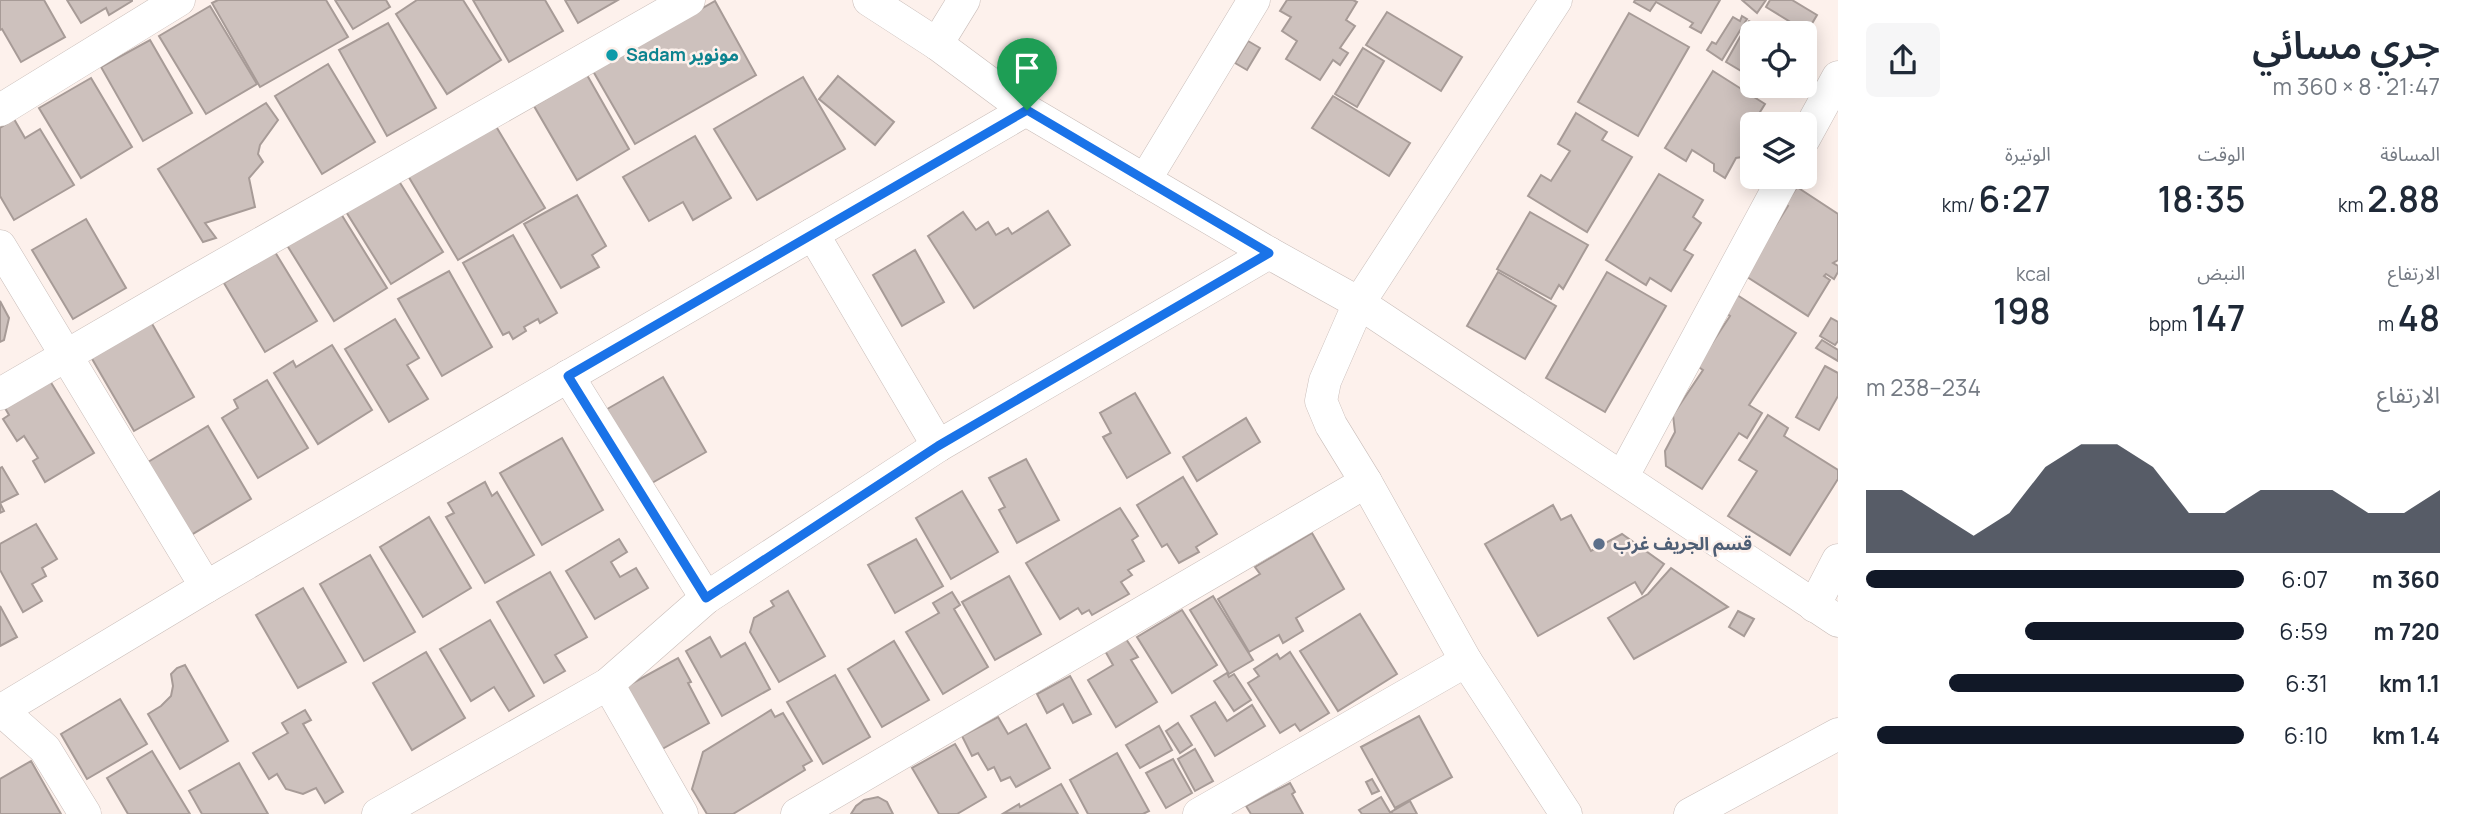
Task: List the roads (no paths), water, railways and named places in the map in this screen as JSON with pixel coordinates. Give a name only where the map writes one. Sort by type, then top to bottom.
[{"type":"street","points":[[0,110],[180,0]]},
{"type":"street","points":[[0,394],[690,0]]},
{"type":"street","points":[[869,0],[937,44],[1027,110],[1359,303],[1623,476],[1826,614],[1838,560]]},
{"type":"street","points":[[937,44],[964,0]]},
{"type":"street","points":[[1145,180],[1254,0]]},
{"type":"street","points":[[1556,0],[1359,303],[1325,382],[1321,401],[1331,425],[1466,661],[1566,814]]},
{"type":"street","points":[[1817,115],[1838,76]]},
{"type":"street","points":[[85,814],[45,750],[1,710],[206,587],[1027,110]]},
{"type":"street","points":[[1623,476],[1778,189]]},
{"type":"street","points":[[813,234],[938,446]]},
{"type":"street","points":[[0,246],[206,587]]},
{"type":"street","points":[[378,814],[608,684],[706,598],[938,446],[1269,253]]},
{"type":"street","points":[[568,376],[706,598]]},
{"type":"street","points":[[797,814],[1366,482]]},
{"type":"street","points":[[1199,814],[1466,661]]},
{"type":"street","points":[[608,684],[682,814]]},
{"type":"street","points":[[1690,814],[1838,734]]},
{"type":"place","name":"Sadam مونوير","points":[[612,55]]},
{"type":"place","name":"قسم الجريف غرب","points":[[1599,544]]}]
